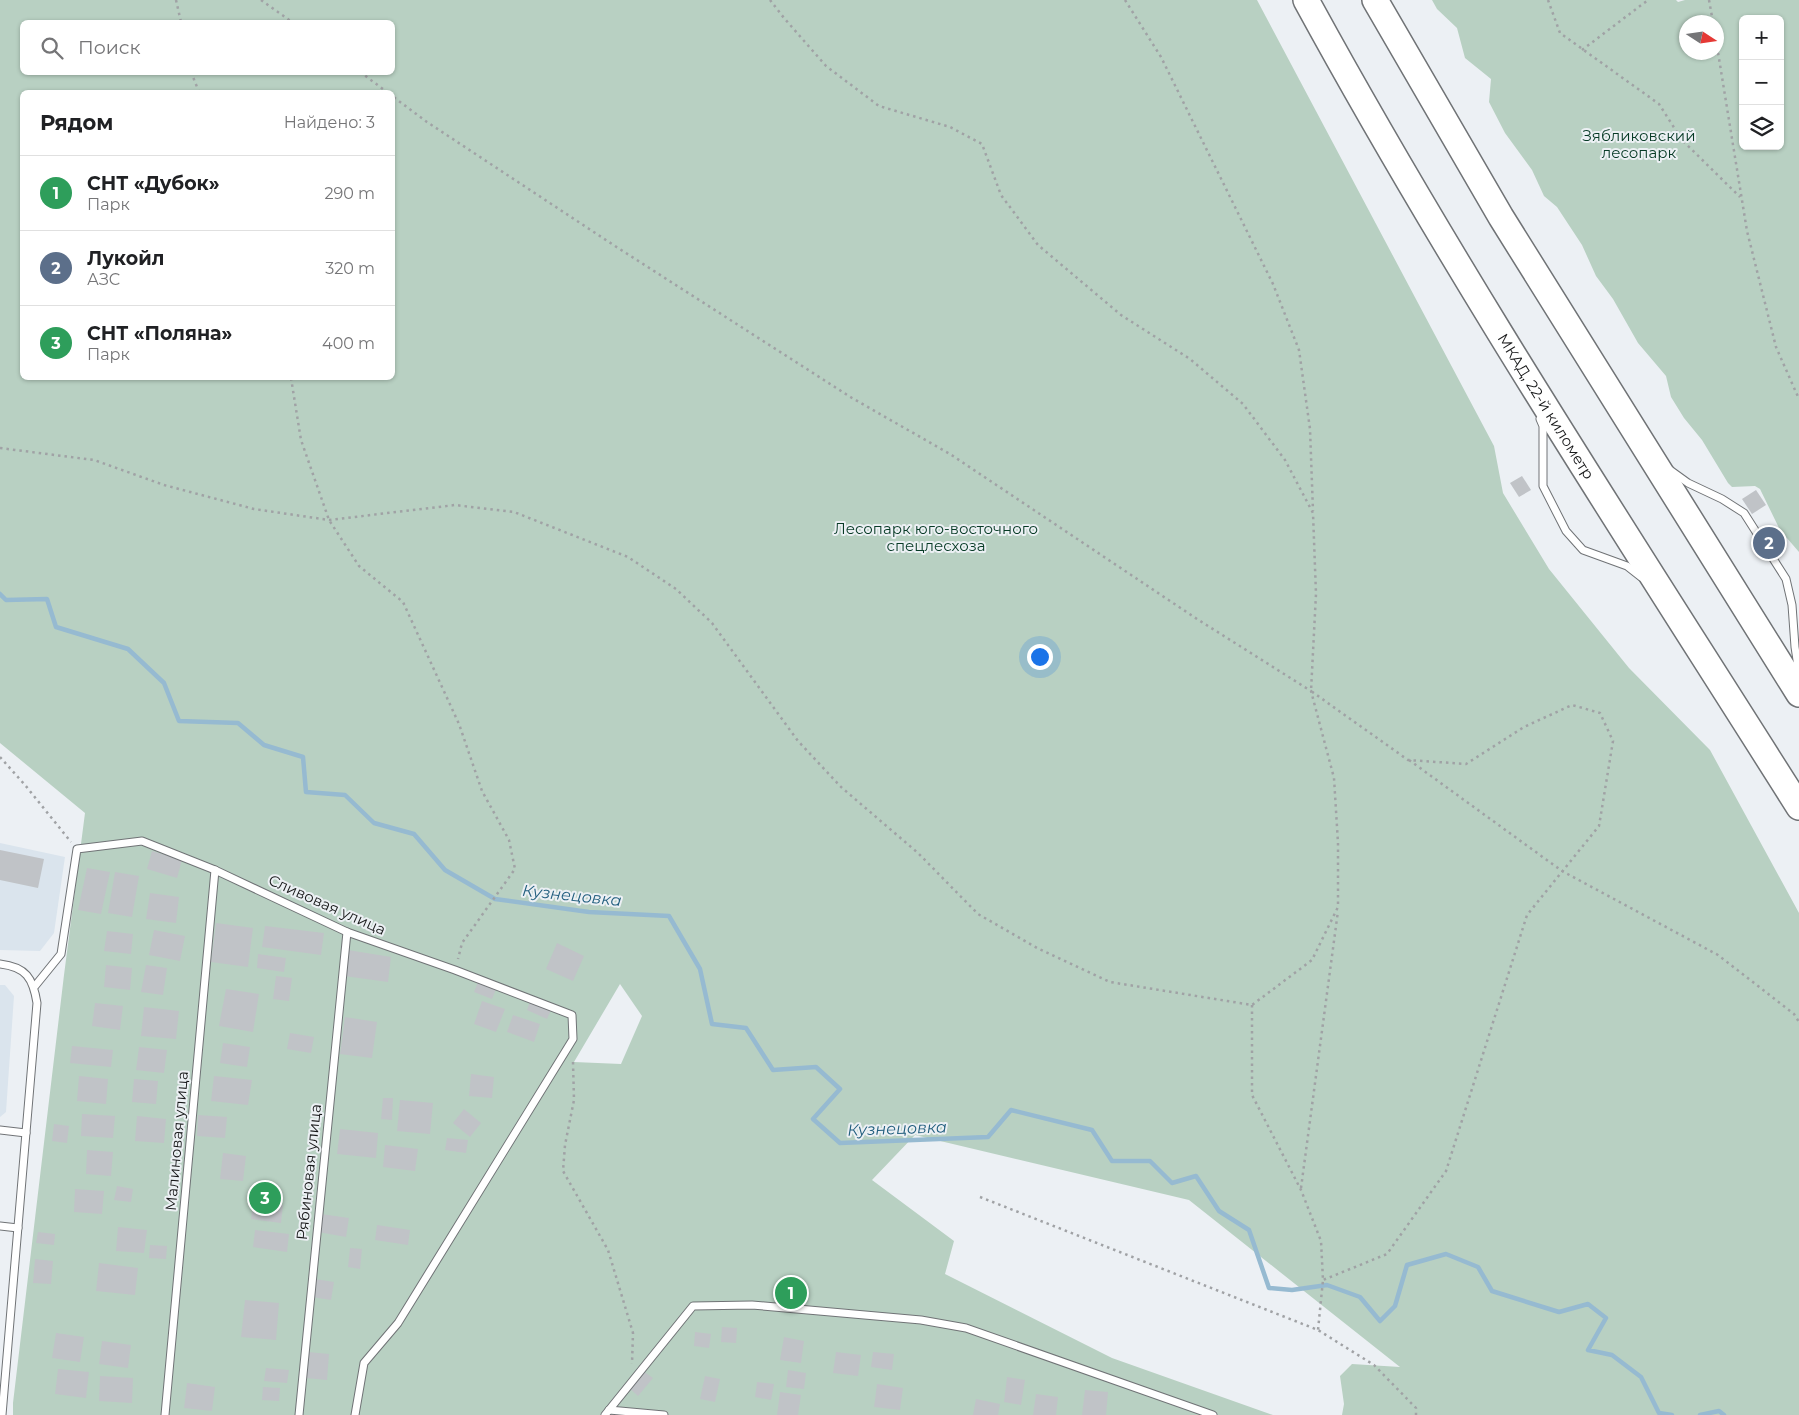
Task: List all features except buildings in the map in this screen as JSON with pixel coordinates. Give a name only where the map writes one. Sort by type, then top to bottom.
[{"type":"highway","name":"МКАД, 22-й километр","points":[[1306,0],[1444,240],[1799,807]]},
{"type":"highway","points":[[1375,0],[1501,217],[1799,694]]},
{"type":"lane","points":[[1523,369],[1543,426],[1542,486],[1566,532],[1583,550],[1627,566],[1666,596]]},
{"type":"lane","points":[[1646,451],[1688,484],[1722,499],[1744,513],[1786,579],[1792,605],[1799,673]]},
{"type":"lane","name":"Сливовая улица","points":[[77,849],[142,841],[216,870],[347,932],[455,970],[572,1015],[573,1039]]},
{"type":"lane","points":[[34,986],[61,954],[77,849]]},
{"type":"lane","name":"Малиновая улица","points":[[165,1415],[216,870]]},
{"type":"lane","name":"Рябиновая улица","points":[[299,1415],[347,932]]},
{"type":"lane","points":[[0,964],[10,965],[24,971],[34,986],[37,1003],[2,1415]]},
{"type":"lane","points":[[355,1415],[364,1364],[398,1323],[573,1039]]},
{"type":"lane","points":[[0,1130],[26,1133]]},
{"type":"lane","points":[[0,1226],[18,1228]]},
{"type":"lane","points":[[607,1412],[693,1306],[752,1305],[921,1320],[966,1328],[1213,1415]]},
{"type":"lane","points":[[607,1412],[664,1415]]},
{"type":"path","points":[[176,0],[181,20]]},
{"type":"path","points":[[261,0],[289,20]]},
{"type":"path","points":[[770,0],[826,66],[880,106],[950,127],[982,144],[1001,194],[1038,245],[1121,315],[1190,359],[1243,404],[1285,460],[1313,513]]},
{"type":"path","points":[[1125,0],[1165,66],[1273,284],[1299,350],[1310,429],[1316,594],[1311,691],[1334,778],[1338,843],[1338,907],[1301,1190]]},
{"type":"path","points":[[1548,0],[1560,33],[1659,104],[1682,140],[1741,198]]},
{"type":"path","points":[[1582,50],[1648,0]]},
{"type":"path","points":[[1709,0],[1712,15]]},
{"type":"path","points":[[1719,60],[1747,232],[1776,348],[1799,399]]},
{"type":"path","points":[[192,75],[198,90]]},
{"type":"path","points":[[364,75],[384,90]]},
{"type":"path","points":[[395,98],[427,122],[615,246],[852,398],[950,454],[1196,619],[1311,691],[1562,871],[1718,955],[1794,1014],[1799,1022]]},
{"type":"path","points":[[291,380],[301,440],[329,520],[359,566],[403,602],[459,724],[482,791],[509,840],[515,869],[462,943],[455,970]]},
{"type":"path","points":[[0,448],[94,460],[164,485],[254,509],[329,520],[455,505],[514,512],[628,557],[676,589],[712,623],[798,741],[841,787],[918,853],[978,914],[1037,948],[1110,982],[1252,1005],[1312,960],[1338,907]]},
{"type":"path","points":[[1323,1280],[1387,1254],[1446,1171],[1527,915],[1599,826],[1613,741],[1600,713],[1572,705],[1524,727],[1466,764],[1408,760]]},
{"type":"path","points":[[0,756],[77,849]]},
{"type":"path","points":[[1252,1005],[1252,1095],[1301,1190],[1321,1241],[1323,1280],[1318,1330]]},
{"type":"path","points":[[573,1039],[574,1100],[564,1145],[563,1171],[608,1250],[633,1333],[631,1370]]},
{"type":"path","points":[[980,1197],[1318,1330],[1374,1366],[1416,1408],[1416,1415]]},
{"type":"shaded area","points":[[0,843],[65,857],[54,933],[40,951],[0,950]]},
{"type":"shaded area","points":[[0,985],[5,985],[14,996],[6,1112],[0,1117]]},
{"type":"green space","name":"Лесопарк юго-восточного спецлесхоза","points":[[0,0],[1257,0],[1494,446],[1503,493],[1549,569],[1629,668],[1710,750],[1799,913],[1799,1415],[1342,1415],[1344,1404],[1340,1376],[1352,1364],[1400,1367],[1189,1200],[915,1135],[872,1180],[954,1241],[945,1274],[1112,1358],[1273,1415],[13,1415],[64,975],[85,813],[0,743]],"holes":[[[620,984],[642,1016],[621,1064],[574,1062]]]},
{"type":"green space","name":"Зябликовский лесопарк","points":[[1432,0],[1676,0],[1678,2],[1685,0],[1799,0],[1799,552],[1780,530],[1760,489],[1755,486],[1732,487],[1702,440],[1684,418],[1671,397],[1666,376],[1638,343],[1613,299],[1596,276],[1582,245],[1557,207],[1544,196],[1532,170],[1505,133],[1489,102],[1491,79],[1465,58],[1457,28],[1437,9]]},
{"type":"waterway","name":"Кузнецовка","points":[[0,594],[6,600],[47,599],[56,627],[128,649],[164,683],[179,721],[238,723],[264,745],[303,757],[306,792],[345,795],[374,823],[414,834],[445,870],[495,899],[589,912],[669,916],[700,969],[712,1024],[746,1028],[773,1070],[816,1067],[840,1089],[813,1119],[840,1143],[988,1137],[1011,1110],[1092,1130],[1112,1161],[1150,1161],[1172,1183],[1196,1176],[1219,1211],[1249,1230],[1269,1288],[1292,1290],[1327,1285],[1360,1297],[1380,1321],[1395,1306],[1407,1265],[1446,1254],[1478,1267],[1492,1291],[1559,1312],[1588,1304],[1606,1318],[1588,1350],[1612,1355],[1641,1377],[1659,1413],[1672,1415]]},
{"type":"waterway","name":"Кузнецовка","points":[[1700,1415],[1719,1411],[1724,1415]]},
{"type":"place","name":"Лукойл","points":[[1769,543]]},
{"type":"place","name":"СНТ «Поляна»","points":[[265,1198]]},
{"type":"place","name":"СНТ «Дубок»","points":[[791,1293]]}]
